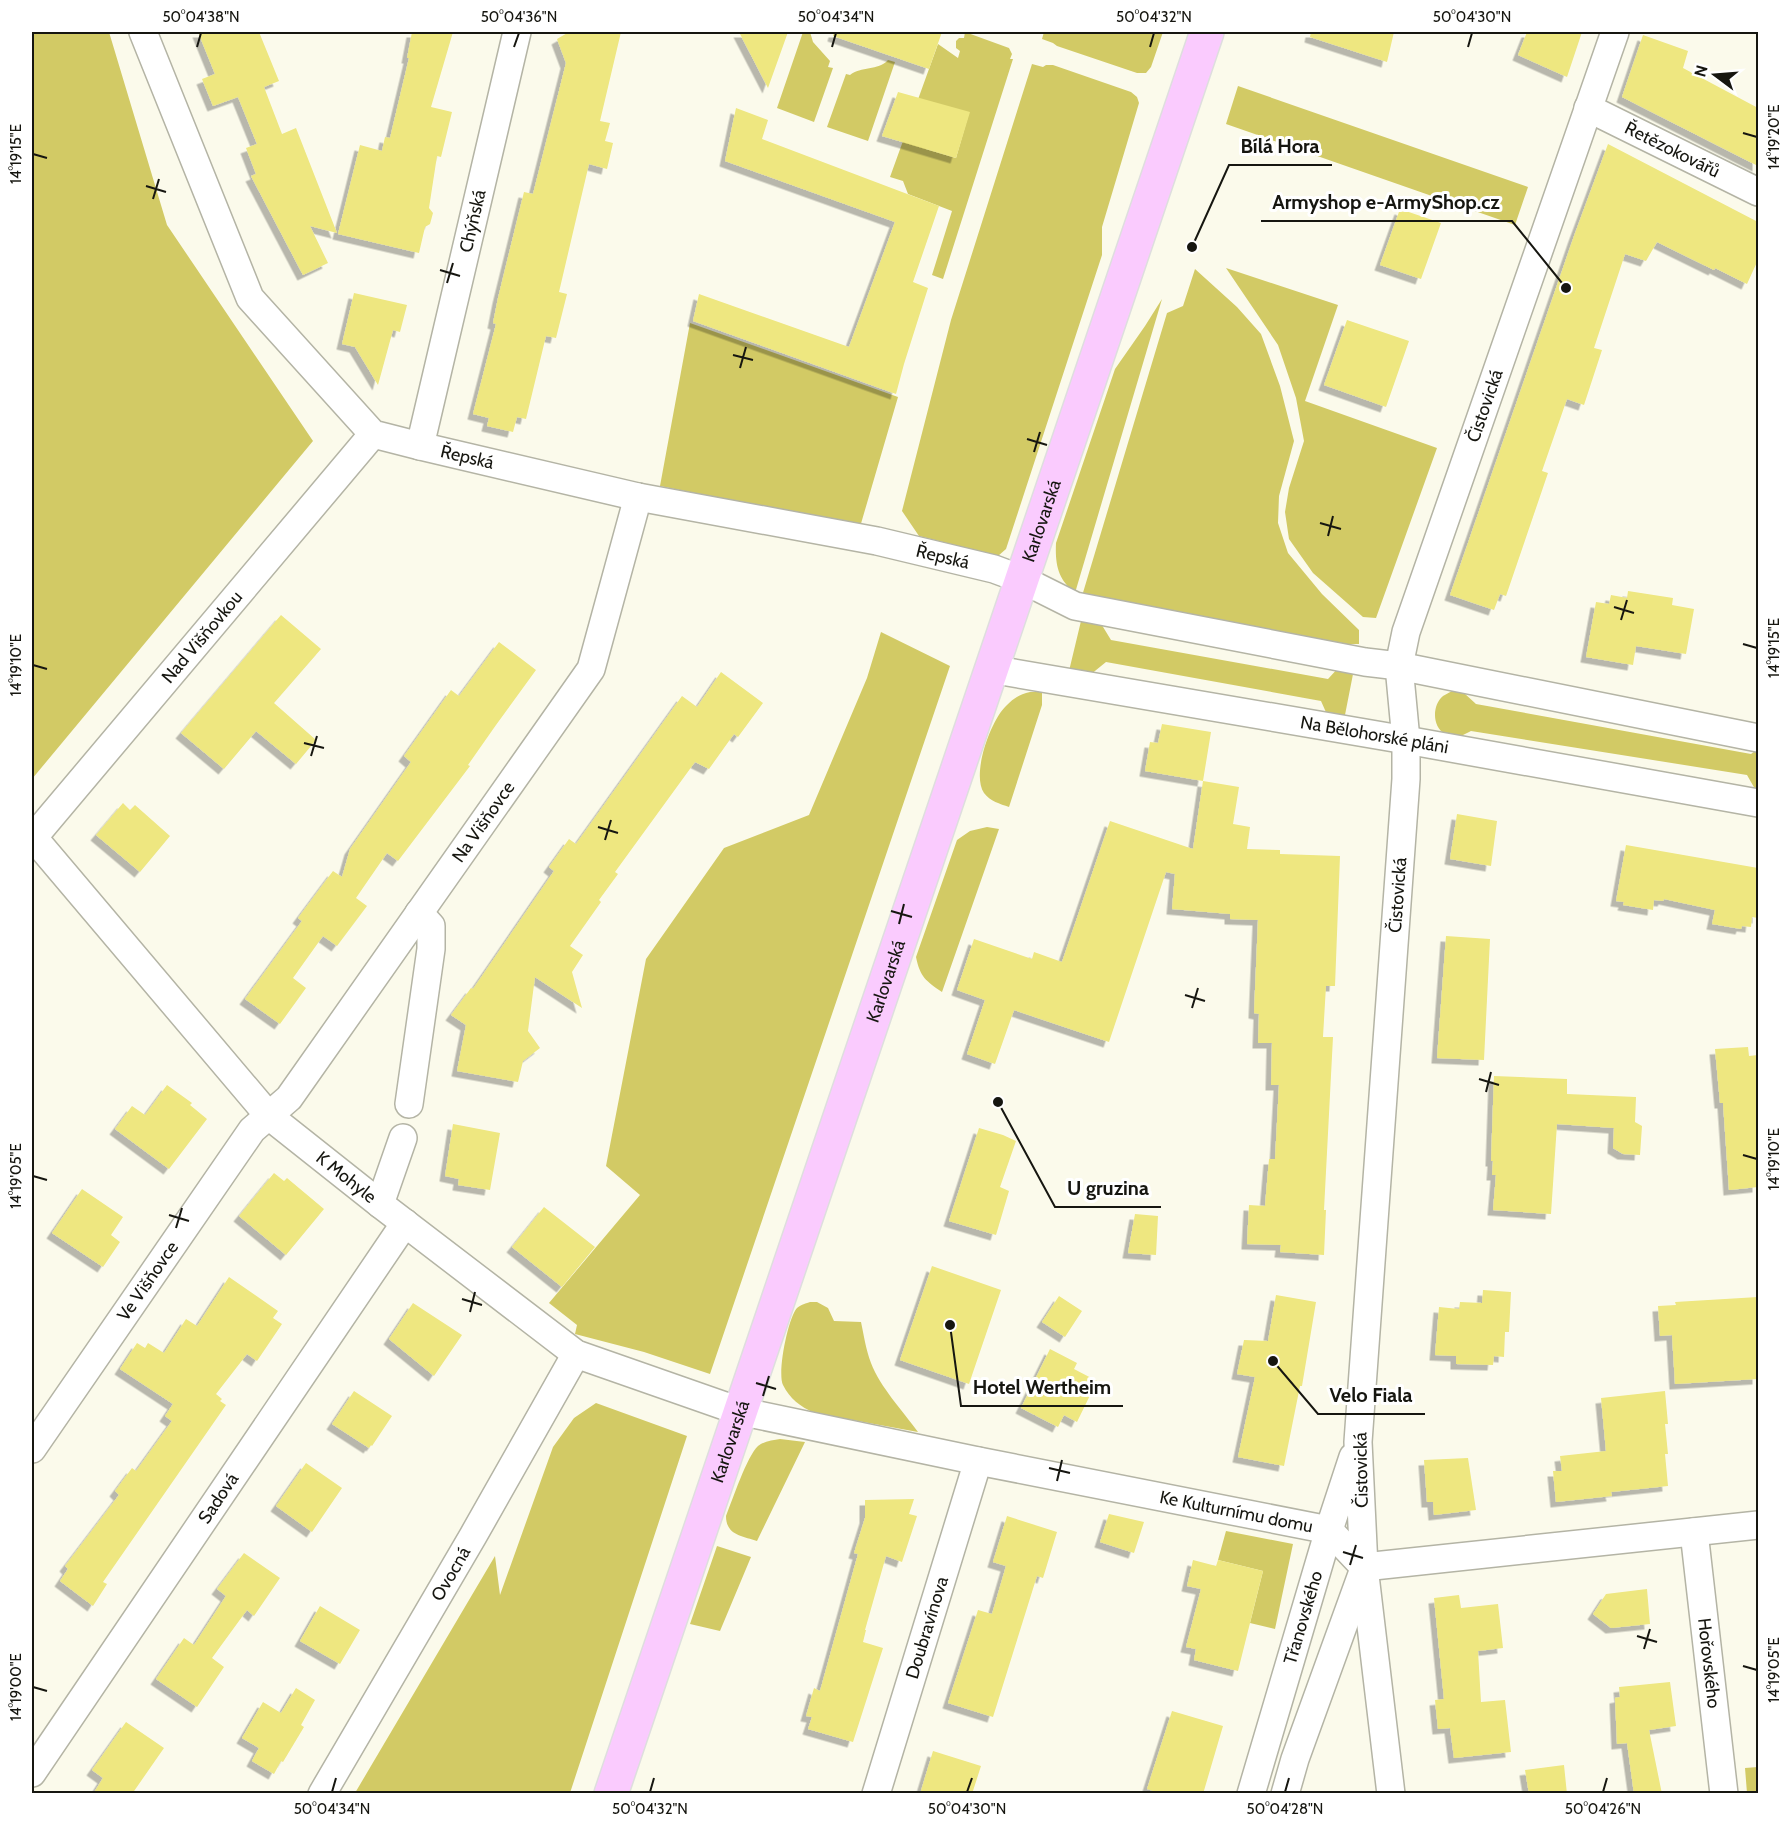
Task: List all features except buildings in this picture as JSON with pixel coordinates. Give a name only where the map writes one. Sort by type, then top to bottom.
[{"type":"main road","name":"Karlovarská","points":[[611,1794],[1207,32]]},
{"type":"street","points":[[143,32],[250,298],[373,434]]},
{"type":"street","name":"Chýňská","points":[[420,446],[517,32]]},
{"type":"street","name":"Čistovická","points":[[1391,1794],[1364,1567],[1358,1442],[1406,779],[1406,740],[1399,666],[1406,632],[1615,32]]},
{"type":"street","name":"Řetězokovářů","points":[[1588,108],[1758,192]]},
{"type":"street","name":"Řepská","points":[[373,434],[638,497],[877,541],[994,569],[1021,579]]},
{"type":"street","name":"Nad Višňovkou","points":[[32,838],[373,434]]},
{"type":"street","name":"Na Višňovce","points":[[269,1116],[289,1098],[591,669],[638,497]]},
{"type":"street","points":[[1021,579],[1075,606],[1365,662],[1399,666],[1758,738]]},
{"type":"street","name":"Na Bělohorské pláni","points":[[990,669],[1758,802]]},
{"type":"street","name":"K Mohyle","points":[[32,838],[269,1116],[576,1354],[739,1411]]},
{"type":"street","points":[[409,1104],[431,949],[431,926],[419,913]]},
{"type":"street","name":"Ve Višňovce","points":[[32,1449],[252,1131],[269,1116]]},
{"type":"street","points":[[380,1204],[403,1138]]},
{"type":"street","name":"Sadová","points":[[32,1773],[405,1223]]},
{"type":"street","name":"Ovocná","points":[[322,1794],[576,1354]]},
{"type":"street","name":"Ke Kulturnímu domu","points":[[739,1411],[1329,1530],[1364,1567]]},
{"type":"street","name":"Třanovského","points":[[1251,1794],[1329,1530],[1358,1442]]},
{"type":"street","name":"Doubravínova","points":[[876,1794],[978,1461]]},
{"type":"street","points":[[1364,1567],[1758,1525]]},
{"type":"street","name":"Hořovského","points":[[1694,1532],[1724,1794]]},
{"type":"street","name":"Třanovského","points":[[1286,1794],[1295,1760],[1364,1567]]},
{"type":"shaded area","points":[[32,32],[109,32],[167,225],[313,441],[32,779]]},
{"type":"shaded area","points":[[803,32],[810,32],[813,42],[830,61],[828,67],[833,68],[814,122],[777,108]]},
{"type":"shaded area","points":[[965,32],[1009,48],[1012,54],[1010,59],[1013,59],[943,279],[932,275],[952,211],[908,194],[903,181],[890,177],[938,44],[958,58],[960,51],[956,48],[956,41],[964,38]],"holes":[[[969,113],[956,158],[926,149]]]},
{"type":"shaded area","points":[[1044,32],[1163,32],[1151,67],[1146,73],[1137,73],[1057,46],[1042,39]]},
{"type":"shaded area","points":[[888,60],[895,62],[868,141],[827,127],[846,74],[850,75],[859,70],[879,66]]},
{"type":"shaded area","points":[[1032,64],[1043,67],[1053,65],[1131,92],[1137,97],[1139,103],[1102,227],[1102,255],[1006,549],[998,556],[919,536],[902,511],[951,320]]},
{"type":"shaded area","points":[[1238,86],[1528,187],[1515,225],[1226,124]]},
{"type":"shaded area","points":[[1226,268],[1338,305],[1305,401],[1437,448],[1376,618],[1363,617],[1313,573],[1289,539],[1285,512],[1289,488],[1304,441],[1296,398],[1278,345]]},
{"type":"shaded area","points":[[1195,269],[1237,307],[1261,334],[1280,386],[1294,441],[1279,496],[1278,523],[1288,553],[1322,594],[1359,630],[1359,644],[1346,644],[1082,596],[1167,313],[1183,306]]},
{"type":"shaded area","points":[[1162,299],[1075,593],[1061,577],[1056,558],[1056,543],[1115,369]]},
{"type":"shaded area","points":[[690,323],[898,397],[860,527],[660,486]]},
{"type":"shaded area","points":[[1081,621],[1100,622],[1111,640],[1328,679],[1340,666],[1354,669],[1344,720],[1329,719],[1321,701],[1106,662],[1090,675],[1069,671]]},
{"type":"shaded area","points":[[881,632],[950,666],[710,1374],[644,1352],[575,1334],[577,1325],[549,1303],[640,1195],[606,1166],[646,959],[724,848],[809,815],[867,678]]},
{"type":"shaded area","points":[[1452,691],[1464,693],[1476,704],[1751,754],[1758,749],[1758,790],[1755,789],[1747,775],[1471,731],[1459,737],[1447,735],[1438,726],[1435,710],[1439,700]]},
{"type":"shaded area","points":[[1030,692],[1042,692],[1042,705],[1009,807],[992,800],[984,793],[981,784],[981,761],[989,735],[1000,713],[1014,699]]},
{"type":"shaded area","points":[[987,827],[999,829],[942,992],[924,978],[916,957],[957,840],[970,831]]},
{"type":"shaded area","points":[[810,1302],[817,1302],[828,1308],[834,1321],[861,1322],[875,1372],[918,1432],[814,1413],[792,1398],[783,1385],[782,1358],[790,1323],[797,1308]]},
{"type":"shaded area","points":[[596,1403],[687,1436],[570,1793],[355,1793],[495,1556],[500,1595],[553,1447],[574,1418]]},
{"type":"shaded area","points":[[780,1439],[805,1442],[757,1541],[736,1534],[729,1527],[726,1516],[749,1459],[758,1446]]},
{"type":"shaded area","points":[[1226,1531],[1293,1544],[1275,1629],[1250,1623],[1263,1571],[1218,1560]]},
{"type":"shaded area","points":[[717,1546],[751,1557],[720,1631],[690,1624]]},
{"type":"shaded area","points":[[1758,1767],[1758,1793],[1747,1793],[1745,1768]]},
{"type":"place","name":"Bílá Hora","points":[[1192,247]]},
{"type":"place","name":"Armyshop e-ArmyShop.cz","points":[[1566,288]]},
{"type":"place","name":"U gruzina","points":[[998,1102]]},
{"type":"place","name":"Hotel Wertheim","points":[[950,1325]]},
{"type":"place","name":"Velo Fiala","points":[[1273,1361]]}]
